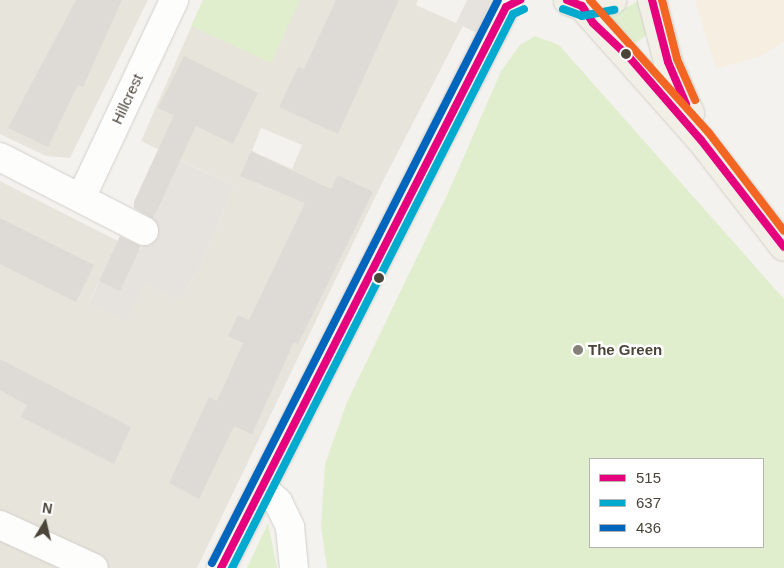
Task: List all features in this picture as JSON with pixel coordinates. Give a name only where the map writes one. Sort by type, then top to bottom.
[{"type":"main road","points":[[575,3],[612,0]]},
{"type":"main road","points":[[652,0],[668,62],[701,140]]},
{"type":"main road","points":[[221,568],[512,2]]},
{"type":"main road","points":[[575,3],[701,140],[784,247]]},
{"type":"street","name":"Hillcrest","points":[[80,198],[174,0]]},
{"type":"street","points":[[0,156],[144,231]]},
{"type":"street","points":[[262,488],[278,502],[290,527],[294,568]]},
{"type":"street","points":[[0,525],[94,568]]},
{"type":"shaded area","points":[[0,0],[148,0],[70,158],[46,156],[0,134]]},
{"type":"shaded area","points":[[203,0],[418,0],[416,5],[463,26],[382,183],[197,568],[0,568],[0,181],[118,241],[89,302],[145,282],[180,300],[200,267],[234,186],[141,141]],"holes":[[[261,128],[302,145],[292,169],[252,151]]]},
{"type":"shaded area","points":[[467,0],[491,0],[477,33],[456,23]]},
{"type":"shaded area","points":[[695,0],[784,0],[784,42],[761,56],[716,69]]},
{"type":"shaded area","points":[[158,150],[234,186],[200,267],[180,300],[145,283],[126,320],[89,303],[118,241],[140,250],[156,213],[134,202]]},
{"type":"green space","points":[[203,0],[300,0],[271,63],[191,26]]},
{"type":"green space","points":[[638,1],[649,33],[636,43],[608,18]]},
{"type":"green space","name":"The Green","points":[[535,36],[559,45],[784,299],[784,568],[327,568],[321,526],[325,464],[347,402],[448,193],[501,71],[520,45]]},
{"type":"green space","points":[[268,523],[277,568],[247,568]]},
{"type":"building","points":[[76,0],[122,0],[83,87],[78,85],[48,147],[8,128]]},
{"type":"building","points":[[336,0],[399,0],[338,134],[279,107],[298,67],[304,69]]},
{"type":"building","points":[[184,56],[258,93],[233,144],[196,126],[153,219],[134,208],[134,202],[174,115],[158,108]]},
{"type":"building","points":[[251,151],[331,189],[338,175],[373,192],[298,344],[294,342],[252,434],[234,426],[199,499],[169,483],[209,397],[217,401],[243,343],[228,336],[238,315],[249,320],[305,203],[240,176]]},
{"type":"building","points":[[0,218],[94,265],[76,302],[0,264]]},
{"type":"building","points":[[120,236],[141,246],[120,291],[99,281]]},
{"type":"building","points":[[0,359],[131,427],[114,464],[21,417],[27,405],[0,390]]},
{"type":"transit line","name":"436","points":[[212,563],[498,0]]},
{"type":"transit line","name":"515","points":[[221,568],[506,7],[520,0]]},
{"type":"transit line","name":"515","points":[[567,0],[582,6],[593,23],[629,57],[701,140],[784,247]]},
{"type":"transit line","points":[[590,0],[709,133],[784,231]]},
{"type":"transit line","name":"515","points":[[652,0],[668,62],[686,104]]},
{"type":"transit line","points":[[662,0],[677,59],[695,100]]},
{"type":"transit line","name":"637","points":[[232,568],[513,14],[524,9]]},
{"type":"transit line","name":"637","points":[[563,9],[582,16],[614,10]]},
{"type":"place","name":"The Green","points":[[578,350]]}]
